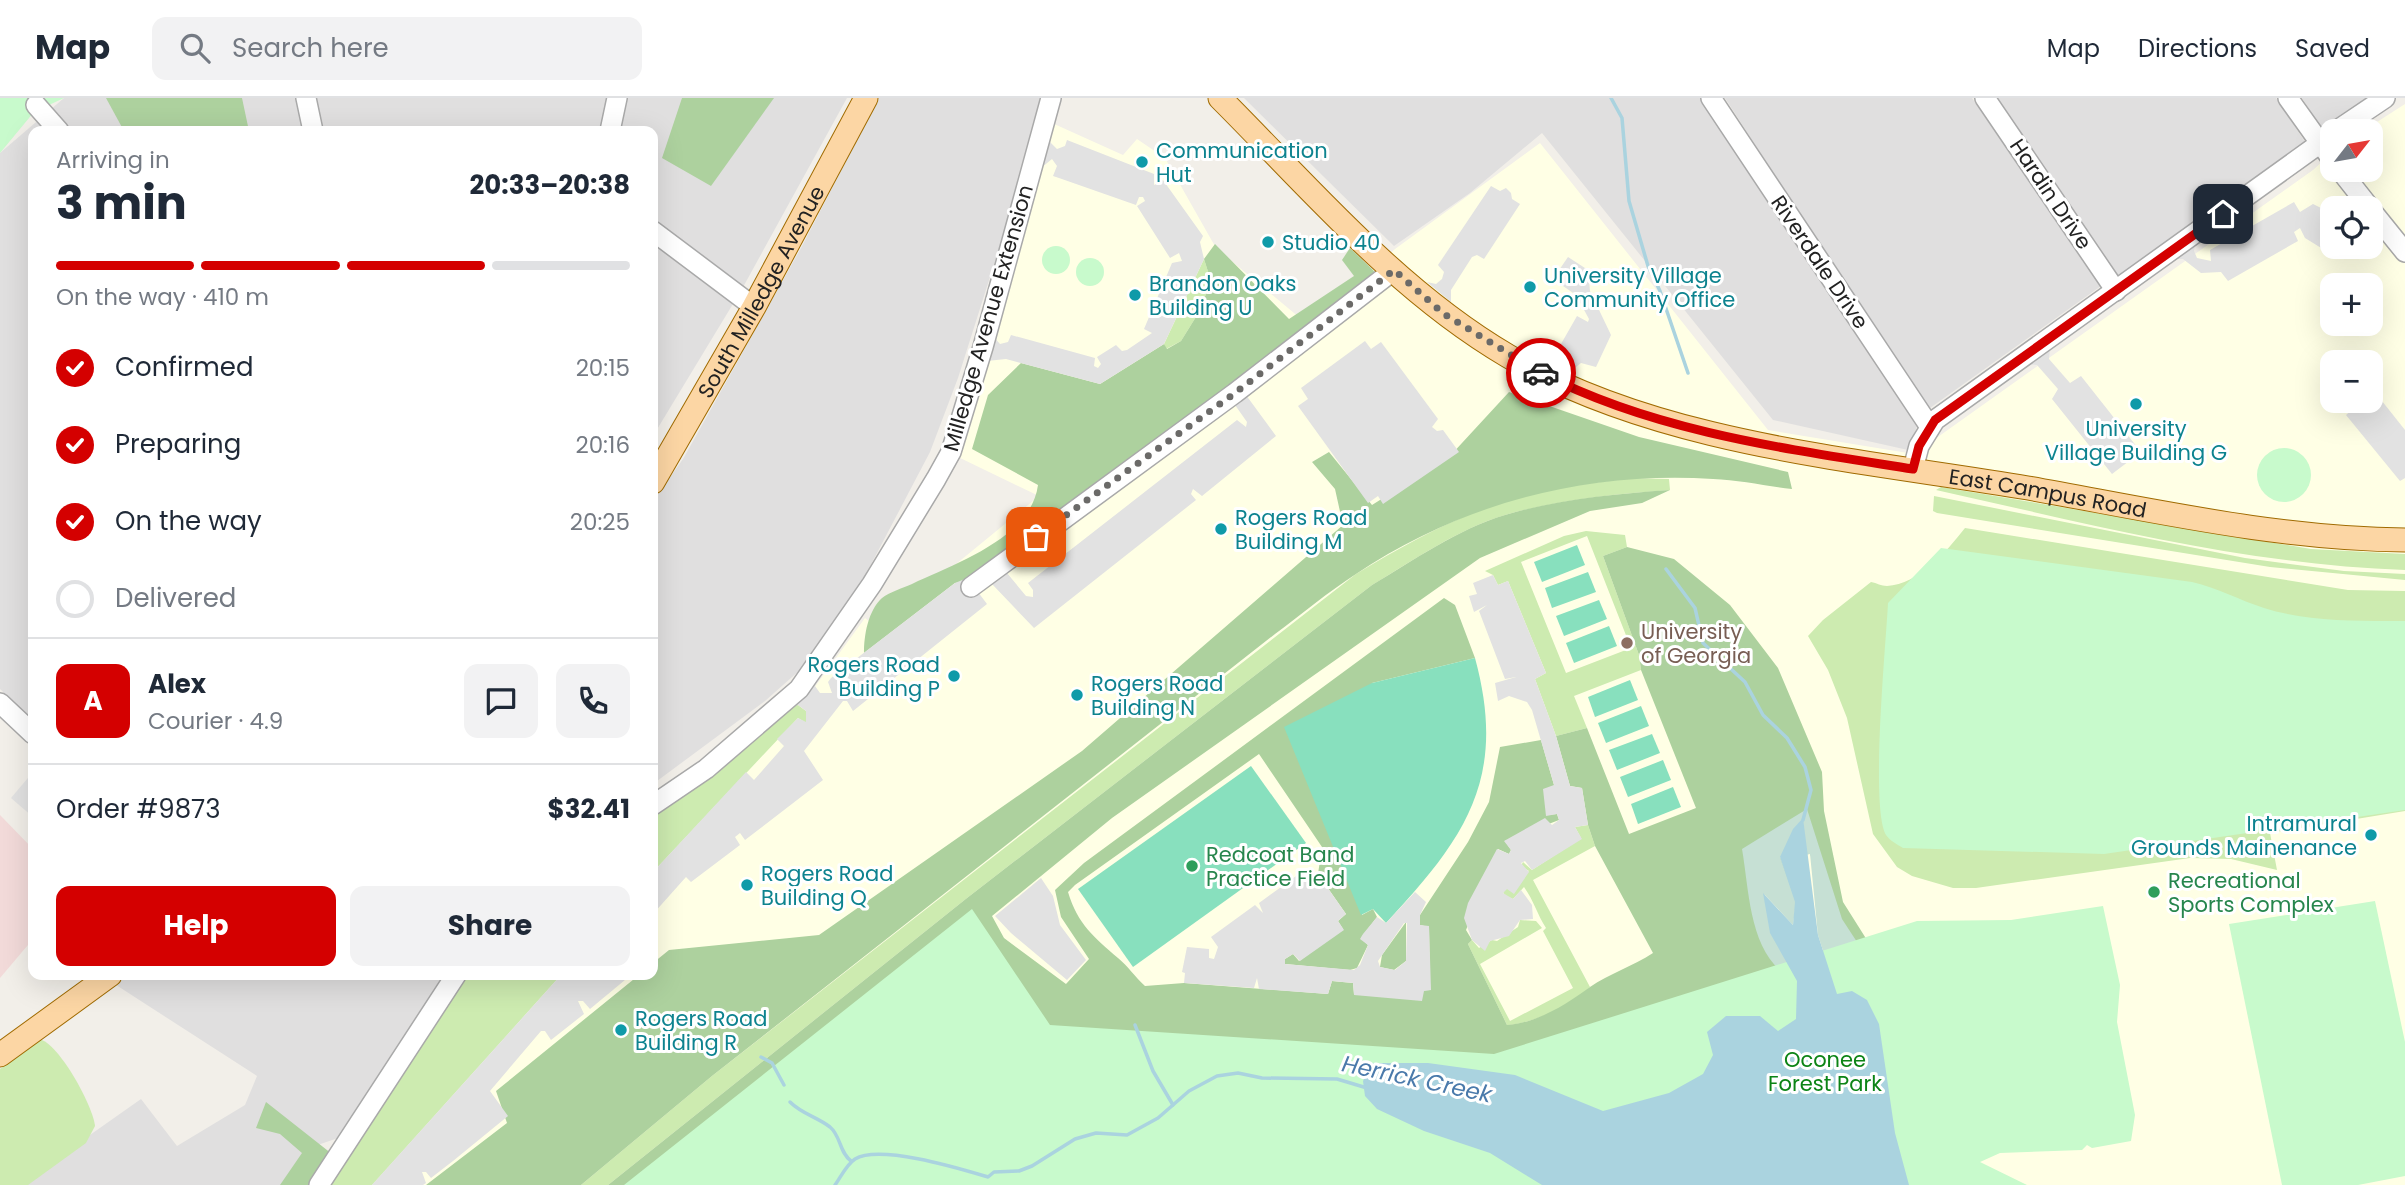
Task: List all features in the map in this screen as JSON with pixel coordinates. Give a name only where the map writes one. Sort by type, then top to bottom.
[{"type":"main road","name":"South Milledge Avenue","points":[[658,473],[754,307],[866,98]]},
{"type":"main road","name":"East Campus Road","points":[[1220,98],[1394,270],[1463,327],[1512,358],[1575,389],[1658,421],[1794,450],[2286,532],[2405,540]]},
{"type":"main road","points":[[0,1055],[103,980]]},
{"type":"street","points":[[306,98],[312,126]]},
{"type":"street","points":[[611,126],[617,98]]},
{"type":"street","name":"Milledge Avenue Extension","points":[[658,801],[706,769],[799,689],[872,584],[950,453],[983,347],[1051,98]]},
{"type":"street","name":"Riverdale Drive","points":[[1711,98],[1930,427]]},
{"type":"street","name":"Hardin Drive","points":[[1985,98],[2116,291]]},
{"type":"street","points":[[2288,98],[2320,127]]},
{"type":"street","points":[[2361,119],[2385,98]]},
{"type":"street","points":[[36,105],[55,126]]},
{"type":"street","points":[[1913,469],[1919,446],[1930,427],[2320,143]]},
{"type":"street","points":[[2350,182],[2361,196]]},
{"type":"street","points":[[2355,182],[2357,191]]},
{"type":"street","points":[[2383,224],[2405,252]]},
{"type":"street","points":[[658,235],[754,307]]},
{"type":"street","points":[[971,587],[1246,384],[1394,270]]},
{"type":"street","points":[[0,703],[28,729]]},
{"type":"street","points":[[319,1185],[453,980]]},
{"type":"shaded area","points":[[64,98],[847,98],[742,289],[658,428],[658,126],[31,126]]},
{"type":"shaded area","points":[[879,98],[1042,98],[1016,195],[958,378],[930,452],[857,591],[809,662],[765,701],[658,780],[658,494],[683,459],[801,248]]},
{"type":"shaded area","points":[[1244,98],[1703,98],[1918,424],[1908,450],[1773,420],[1542,133],[1470,193],[1394,246]]},
{"type":"shaded area","points":[[1725,98],[1972,98],[2101,286],[1930,408],[1921,402]]},
{"type":"shaded area","points":[[1997,98],[2276,98],[2307,145],[2119,277]]},
{"type":"shaded area","points":[[2302,98],[2374,98],[2342,119],[2320,119],[2320,126]]},
{"type":"shaded area","name":"University of Georgia","points":[[2405,104],[2405,1185],[373,1185],[557,980],[658,980],[658,865],[814,688],[865,618],[878,628],[1039,496],[956,456],[977,400],[1052,123],[1123,155],[1137,139],[1165,158],[1216,248],[1300,318],[1367,274],[1395,249],[1540,143],[1768,430],[1914,454],[2320,164],[2320,182],[2384,182],[2384,119],[2382,119]]},
{"type":"shaded area","points":[[28,129],[28,716],[0,689],[0,153]]},
{"type":"shaded area","points":[[1045,137],[1057,149],[1065,146],[1067,140],[1154,174],[1154,185],[1163,180],[1203,236],[1200,242],[1204,259],[1164,344],[1100,384],[1006,359],[987,361],[992,335],[1000,344],[1008,342],[1011,335],[1095,358],[1094,366],[1098,368],[1101,364],[1097,357],[1116,345],[1122,351],[1127,350],[1152,333],[1144,329],[1172,263],[1182,261],[1179,253],[1170,258],[1137,206],[1145,201],[1143,197],[1139,197],[1136,205],[1053,176],[1057,166],[1052,159],[1036,172]]},
{"type":"shaded area","points":[[1491,186],[1500,191],[1506,188],[1512,199],[1520,204],[1484,259],[1477,255],[1472,257],[1451,290],[1451,302],[1427,282],[1436,284],[1442,279],[1444,272],[1438,265]]},
{"type":"shaded area","points":[[2294,202],[2300,212],[2313,204],[2320,208],[2320,247],[2305,238],[2300,228],[2294,232],[2298,241],[2228,281],[2221,272],[2201,273],[2183,259],[2175,259],[2195,244],[2197,258],[2211,261],[2210,250]]},
{"type":"shaded area","points":[[1568,257],[1588,270],[1590,291],[1611,335],[1596,367],[1581,363],[1576,367],[1575,375],[1561,369],[1571,355],[1561,344],[1577,316],[1588,322],[1589,319],[1576,295],[1553,279]]},
{"type":"shaded area","points":[[1365,341],[1371,349],[1381,342],[1438,419],[1432,427],[1437,431],[1443,430],[1459,452],[1383,504],[1378,496],[1368,503],[1298,406],[1308,399],[1301,388]]},
{"type":"shaded area","points":[[2050,348],[2049,359],[2070,383],[2081,376],[2141,452],[2112,474],[2052,399],[2058,389],[2037,365],[2028,364]]},
{"type":"shaded area","points":[[1246,395],[1276,436],[1202,496],[1193,489],[1191,494],[1196,500],[1034,628],[992,584],[1007,573],[1026,596],[1033,597],[1033,590],[1028,583],[1237,420],[1246,427],[1247,422],[1235,405]]},
{"type":"shaded area","points":[[2383,402],[2405,430],[2405,478],[2400,481],[2346,415],[2383,413]]},
{"type":"shaded area","points":[[982,572],[991,585],[978,592],[987,604],[853,711],[847,701],[843,701],[804,751],[823,780],[745,840],[740,833],[735,837],[740,845],[691,882],[686,877],[658,908],[658,867],[746,772],[754,780],[784,746],[777,739],[798,718],[806,722],[806,711],[798,705],[790,706],[816,679],[815,686],[820,693],[832,693],[828,682],[831,678],[955,583]]},
{"type":"shaded area","points":[[1493,575],[1498,585],[1508,581],[1546,673],[1535,679],[1556,736],[1570,786],[1582,788],[1588,825],[1575,827],[1582,839],[1532,870],[1525,861],[1521,863],[1529,872],[1514,894],[1507,889],[1503,893],[1513,899],[1521,890],[1532,905],[1533,919],[1520,920],[1509,936],[1490,941],[1485,951],[1472,940],[1464,918],[1468,903],[1497,849],[1509,854],[1511,850],[1504,841],[1545,818],[1552,825],[1559,820],[1557,814],[1546,816],[1543,789],[1554,785],[1532,710],[1527,702],[1509,696],[1498,701],[1495,683],[1516,677],[1505,679],[1479,611],[1487,605],[1474,612],[1469,596],[1477,594],[1473,583]]},
{"type":"shaded area","points":[[28,778],[28,813],[11,798]]},
{"type":"shaded area","points":[[1807,809],[1842,919],[1887,988],[1837,994],[1818,935],[1810,854],[1780,857],[1796,902],[1793,925],[1764,894],[1797,981],[1781,971],[1769,958],[1761,942],[1750,905],[1742,849]]},
{"type":"shaded area","points":[[0,815],[28,844],[28,945],[0,978]]},
{"type":"shaded area","points":[[1303,871],[1310,879],[1318,874],[1346,914],[1338,921],[1344,930],[1300,961],[1293,954],[1285,959],[1285,964],[1354,970],[1360,965],[1368,945],[1360,939],[1363,934],[1377,917],[1386,923],[1415,892],[1426,902],[1420,915],[1420,925],[1429,926],[1431,990],[1424,991],[1422,1001],[1354,995],[1353,983],[1332,981],[1328,994],[1259,989],[1257,978],[1254,988],[1184,983],[1185,973],[1182,972],[1187,947],[1209,949],[1209,958],[1214,959],[1218,947],[1211,937],[1255,905],[1263,913],[1259,903]],"holes":[[[1404,923],[1407,923],[1406,961],[1395,970],[1380,967],[1378,961]]]},
{"type":"shaded area","points":[[1041,878],[1053,896],[1060,925],[1086,960],[1067,980],[995,916]]},
{"type":"shaded area","points":[[117,980],[444,980],[338,1138],[306,1149],[284,1185],[19,1185],[141,1099],[177,1146],[245,1105],[257,1076],[113,983]]},
{"type":"shaded area","points":[[556,980],[625,980],[590,1009],[583,1001],[578,1001],[584,1014],[551,1040],[545,1031],[541,1031],[490,1091],[508,1116],[431,1178],[426,1172],[422,1172],[426,1183],[372,1185]]},
{"type":"green space","points":[[0,98],[64,98],[34,112],[0,153]]},
{"type":"green space","points":[[106,98],[242,98],[248,126],[121,126]]},
{"type":"green space","points":[[682,98],[774,98],[711,186],[662,158]]},
{"type":"green space","points":[[1215,244],[1289,319],[1354,276],[1342,260],[1350,248],[1374,271],[1373,278],[970,581],[955,583],[864,653],[868,624],[873,610],[882,598],[989,546],[1022,520],[1032,504],[1038,485],[972,449],[988,395],[1021,363],[1100,384],[1164,344],[1167,349],[1181,341],[1199,312],[1211,281],[1204,259]]},
{"type":"green space","points":[[1056,246],[1066,250],[1070,260],[1066,270],[1056,274],[1046,270],[1042,260],[1046,250]]},
{"type":"green space","points":[[1090,258],[1100,262],[1104,272],[1100,282],[1090,286],[1080,282],[1076,272],[1080,262]]},
{"type":"green space","points":[[1204,259],[1211,281],[1199,312],[1181,341],[1166,349],[1164,344]]},
{"type":"green space","points":[[1509,392],[1639,437],[1788,472],[1792,489],[1723,480],[1666,478],[1619,480],[1572,487],[1482,511],[1397,549],[1346,581],[1275,634],[712,1076],[581,1185],[426,1185],[507,1123],[496,1091],[633,980],[658,980],[658,959],[669,950],[819,935],[1082,751],[1343,525],[1335,489],[1312,462],[1329,452],[1372,505],[1450,456]]},
{"type":"green space","points":[[2284,448],[2303,456],[2311,475],[2303,494],[2284,502],[2265,494],[2257,475],[2265,456]]},
{"type":"green space","points":[[1629,478],[1669,479],[1670,490],[1587,498],[1505,515],[1471,528],[1372,585],[967,898],[608,1185],[581,1185],[712,1076],[1356,574],[1426,534],[1501,503],[1553,489]]},
{"type":"green space","points":[[1941,487],[2311,549],[2405,554],[2405,570],[2287,560],[2169,541],[1936,490]]},
{"type":"green space","points":[[1670,490],[1642,503],[1590,511],[1480,558],[1112,818],[992,916],[1004,938],[1066,984],[1089,959],[1061,917],[1055,890],[1084,863],[1444,598],[1455,605],[1475,658],[1372,683],[1362,915],[1373,909],[1377,917],[1361,938],[1368,945],[1357,968],[1350,970],[1285,964],[1285,959],[1293,954],[1299,961],[1343,929],[1338,921],[1346,914],[1318,874],[1322,847],[1259,754],[1075,885],[1068,892],[1082,922],[1145,986],[1184,983],[1328,994],[1332,981],[1353,983],[1354,994],[1430,990],[1429,927],[1420,925],[1420,915],[1468,842],[1489,802],[1500,747],[1541,740],[1554,785],[1546,815],[1557,814],[1559,820],[1505,841],[1511,850],[1509,854],[1498,849],[1466,930],[1472,940],[1468,944],[1507,1025],[1529,1021],[1551,1012],[1597,982],[1645,958],[1653,953],[1595,846],[1588,825],[1582,788],[1570,786],[1556,736],[1587,728],[1629,834],[1696,808],[1641,670],[1639,655],[1603,556],[1627,547],[1674,559],[1730,605],[1778,668],[1822,772],[1824,811],[1843,902],[1872,948],[1879,1024],[1810,854],[1780,857],[1796,902],[1764,894],[1797,981],[1542,1185],[608,1185],[967,898],[1372,585],[1470,528],[1505,515],[1566,501]]},
{"type":"green space","points":[[1934,496],[2245,558],[2344,571],[2405,574],[2405,580],[2270,567],[1937,513],[1933,511]]},
{"type":"green space","points":[[1965,528],[2348,590],[2405,591],[2405,811],[2270,833],[2277,870],[2231,859],[2190,858],[1976,888],[1953,888],[1912,876],[1897,867],[1873,834],[1847,718],[1828,670],[1808,636],[1823,620],[1871,582],[1885,586],[1899,584],[1921,573]]},
{"type":"green space","points":[[1586,531],[1625,535],[1627,547],[1603,556],[1639,655],[1641,670],[1574,696],[1587,728],[1556,736],[1535,679],[1546,673],[1508,581],[1498,585],[1493,575],[1485,571],[1564,536]],"holes":[[[1587,536],[1631,648],[1566,673],[1521,562]]]},
{"type":"green space","points":[[1577,545],[1585,565],[1542,582],[1534,562]]},
{"type":"green space","points":[[1941,548],[2192,582],[2264,608],[2298,616],[2334,620],[2405,621],[2405,810],[2104,854],[1903,848],[1886,835],[1881,819],[1879,793],[1880,724],[1888,603]]},
{"type":"green space","points":[[1588,572],[1596,592],[1552,608],[1545,588]]},
{"type":"green space","points":[[1599,600],[1607,619],[1564,636],[1556,616]]},
{"type":"green space","points":[[1609,626],[1617,646],[1574,663],[1566,643]]},
{"type":"green space","points":[[1475,658],[1484,701],[1486,739],[1482,773],[1472,804],[1458,834],[1438,863],[1386,923],[1373,909],[1361,915],[1284,727],[1372,683]]},
{"type":"green space","points":[[1630,680],[1638,700],[1595,717],[1588,697]]},
{"type":"green space","points":[[798,705],[806,711],[806,723],[798,718],[658,867],[658,810],[742,751],[790,706]]},
{"type":"green space","points":[[1641,706],[1649,726],[1606,743],[1598,723]]},
{"type":"green space","points":[[1652,734],[1660,753],[1617,770],[1609,750]]},
{"type":"green space","points":[[1663,760],[1671,780],[1628,797],[1620,777]]},
{"type":"green space","name":"Redcoat Band Practice Field","points":[[1251,766],[1306,843],[1133,967],[1078,889]]},
{"type":"green space","points":[[1673,787],[1681,807],[1638,824],[1631,804]]},
{"type":"green space","points":[[1588,825],[1595,846],[1533,880],[1590,987],[1573,1001],[1551,1012],[1529,1021],[1507,1025],[1468,944],[1472,940],[1479,948],[1492,940],[1497,941],[1518,927],[1520,920],[1536,921],[1542,928],[1480,964],[1510,1021],[1573,988],[1543,931],[1546,928],[1524,887],[1513,899],[1504,895],[1503,891],[1529,871],[1521,866],[1523,862],[1532,870],[1581,838],[1575,827]]},
{"type":"green space","points":[[2375,901],[2405,1042],[2405,1176],[2358,1185],[2282,1185],[2229,924]]},
{"type":"green space","name":"Oconee Forest Park","points":[[2103,906],[2120,985],[2117,1022],[2135,1115],[2131,1141],[2092,1148],[2087,1145],[2082,1150],[2000,1153],[1980,1162],[2027,1185],[624,1185],[972,909],[1050,1025],[1494,1054],[1917,921],[2011,920]]},
{"type":"green space","points":[[1406,922],[1406,961],[1394,970],[1380,967],[1382,955]]},
{"type":"green space","points":[[461,980],[556,980],[372,1185],[330,1185]]},
{"type":"green space","points":[[39,1039],[56,1051],[74,1076],[95,1126],[86,1143],[28,1185],[0,1185],[0,1069]]},
{"type":"green space","points":[[266,1102],[332,1154],[315,1185],[280,1185],[302,1153],[280,1134],[256,1128]]},
{"type":"water","points":[[1803,818],[1818,935],[1837,994],[1852,991],[1867,1000],[1879,1024],[1895,1133],[1909,1185],[1542,1185],[1490,1153],[1424,1131],[1377,1109],[1365,1096],[1363,1081],[1372,1063],[1428,1063],[1515,1075],[1603,1111],[1669,1093],[1703,1074],[1713,1055],[1707,1032],[1726,1016],[1760,1016],[1778,1031],[1796,1019],[1797,981],[1770,933],[1763,893],[1793,925],[1795,902],[1780,857],[1793,829]]},
{"type":"waterway","points":[[1611,98],[1622,118],[1629,201],[1648,266],[1660,291],[1688,373]]},
{"type":"waterway","points":[[1666,569],[1695,608],[1703,643],[1745,682],[1763,715],[1787,738],[1805,767],[1811,790],[1803,820]]},
{"type":"waterway","points":[[1135,1025],[1153,1071],[1173,1105]]},
{"type":"waterway","points":[[761,1057],[772,1063],[784,1085]]},
{"type":"waterway","name":"Herrick Creek","points":[[835,1185],[855,1159],[867,1155],[883,1154],[921,1159],[988,1177],[994,1172],[1019,1171],[1032,1166],[1075,1139],[1096,1133],[1127,1135],[1158,1118],[1189,1091],[1217,1076],[1238,1073],[1262,1078],[1337,1079],[1367,1088]]},
{"type":"waterway","points":[[790,1102],[830,1127],[851,1161]]},
{"type":"way so far","points":[[1036,537],[1235,393],[1394,270],[1444,314],[1541,373]]},
{"type":"place","name":"Communication Hut","points":[[1142,162]]},
{"type":"place","name":"Studio 40","points":[[1268,242]]},
{"type":"place","name":"University Village Community Office","points":[[1530,287]]},
{"type":"place","name":"Brandon Oaks Building U","points":[[1135,295]]},
{"type":"place","name":"University Village Building G","points":[[2136,404]]},
{"type":"place","name":"Rogers Road Building M","points":[[1221,529]]},
{"type":"place","name":"University of Georgia","points":[[1627,643]]},
{"type":"place","name":"Rogers Road Building P","points":[[954,676]]},
{"type":"place","name":"Rogers Road Building N","points":[[1077,695]]},
{"type":"place","name":"Intramural Grounds Mainenance","points":[[2371,835]]},
{"type":"place","name":"Redcoat Band Practice Field","points":[[1192,866]]},
{"type":"place","name":"Rogers Road Building Q","points":[[747,885]]},
{"type":"place","name":"Recreational Sports Complex","points":[[2154,892]]},
{"type":"place","name":"Rogers Road Building R","points":[[621,1030]]},
{"type":"route","points":[[1541,373],[1562,384],[1658,421],[1794,450],[1913,469],[1919,446],[1935,420],[2223,214]]}]
